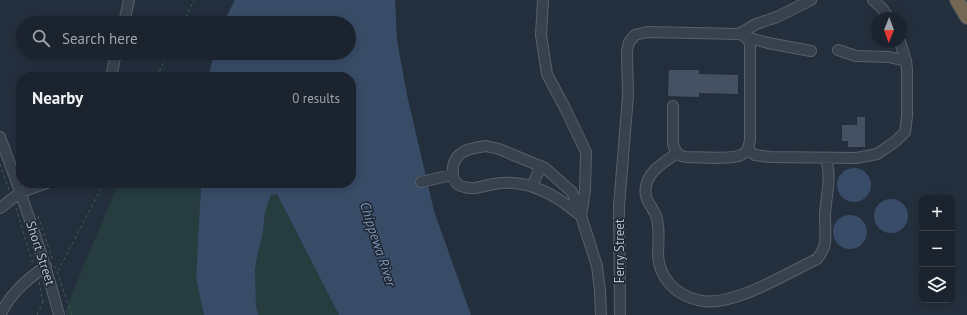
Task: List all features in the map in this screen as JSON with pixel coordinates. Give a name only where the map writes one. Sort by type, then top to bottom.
[{"type":"highway","points":[[957,0],[967,17]]},
{"type":"street","points":[[126,16],[129,0]]},
{"type":"street","points":[[543,0],[541,35],[547,74],[586,152],[585,190],[581,216]]},
{"type":"street","points":[[673,106],[673,144],[674,150],[679,156],[741,156],[748,150],[750,140],[750,44],[743,36],[756,24],[777,17],[811,0]]},
{"type":"street","points":[[873,0],[885,12]]},
{"type":"street","name":"Ferry Street","points":[[620,315],[619,214],[628,96],[627,51],[629,42],[635,35],[647,32],[743,36],[810,52]]},
{"type":"street","points":[[748,150],[755,155],[770,157],[826,159],[856,158],[877,154],[896,141],[905,132],[908,116],[906,60],[902,48]]},
{"type":"street","points":[[838,50],[856,56],[889,57],[906,60]]},
{"type":"street","points":[[112,72],[115,60]]},
{"type":"street","name":"Short Street","points":[[0,137],[16,179]]},
{"type":"street","points":[[581,216],[556,197],[532,186],[518,184],[495,184],[470,189],[459,185],[452,175],[453,164],[460,154],[476,148],[486,146],[499,149],[545,168],[572,192],[581,216],[597,266],[601,315]]},
{"type":"street","points":[[677,153],[660,165],[649,177],[646,185],[646,200],[656,216],[658,224],[660,265],[671,287],[680,294],[698,301],[711,302],[727,300],[749,292],[817,259],[822,252],[825,243],[829,177],[829,168],[826,159]]},
{"type":"street","points":[[532,186],[541,166]]},
{"type":"street","points":[[421,182],[452,175]]},
{"type":"street","name":"Short Street","points":[[19,188],[46,266],[59,315]]},
{"type":"street","points":[[0,208],[21,192],[33,188]]},
{"type":"street","points":[[0,314],[12,294],[21,285],[46,266]]},
{"type":"path","points":[[186,16],[194,0]]},
{"type":"path","points":[[159,72],[165,60]]},
{"type":"path","points":[[0,164],[42,292],[43,302],[37,315]]},
{"type":"path","points":[[57,272],[101,188]]},
{"type":"path","points":[[38,216],[72,315]]},
{"type":"path","points":[[43,302],[50,300]]},
{"type":"green space","points":[[116,188],[201,188],[196,278],[204,315],[66,315],[65,311]]},
{"type":"green space","points":[[277,194],[339,315],[258,315],[256,305],[255,270],[257,257],[263,233],[265,212],[271,195]]},
{"type":"water","name":"Chippewa River","points":[[235,0],[395,0],[397,40],[407,95],[434,211],[471,315],[339,315],[277,194],[271,195],[265,212],[263,233],[257,257],[255,270],[256,305],[258,315],[204,315],[196,278],[201,188],[356,188],[356,72],[209,72],[212,60],[356,60],[356,16],[227,16]]},
{"type":"water","points":[[857,168],[864,170],[869,175],[871,185],[869,195],[864,200],[851,202],[844,200],[839,195],[837,182],[839,175],[844,170]]},
{"type":"water","points":[[894,199],[901,201],[906,206],[908,216],[906,226],[901,231],[888,233],[881,231],[876,226],[874,213],[876,206],[881,201]]},
{"type":"water","points":[[853,215],[860,217],[865,222],[867,232],[865,242],[860,247],[847,249],[840,247],[835,242],[833,229],[835,222],[840,217]]},
{"type":"building","points":[[669,70],[699,70],[699,74],[738,75],[738,94],[699,93],[699,97],[668,96]]},
{"type":"building","points":[[857,117],[865,117],[865,147],[848,147],[848,141],[842,141],[842,125],[857,125]]}]
